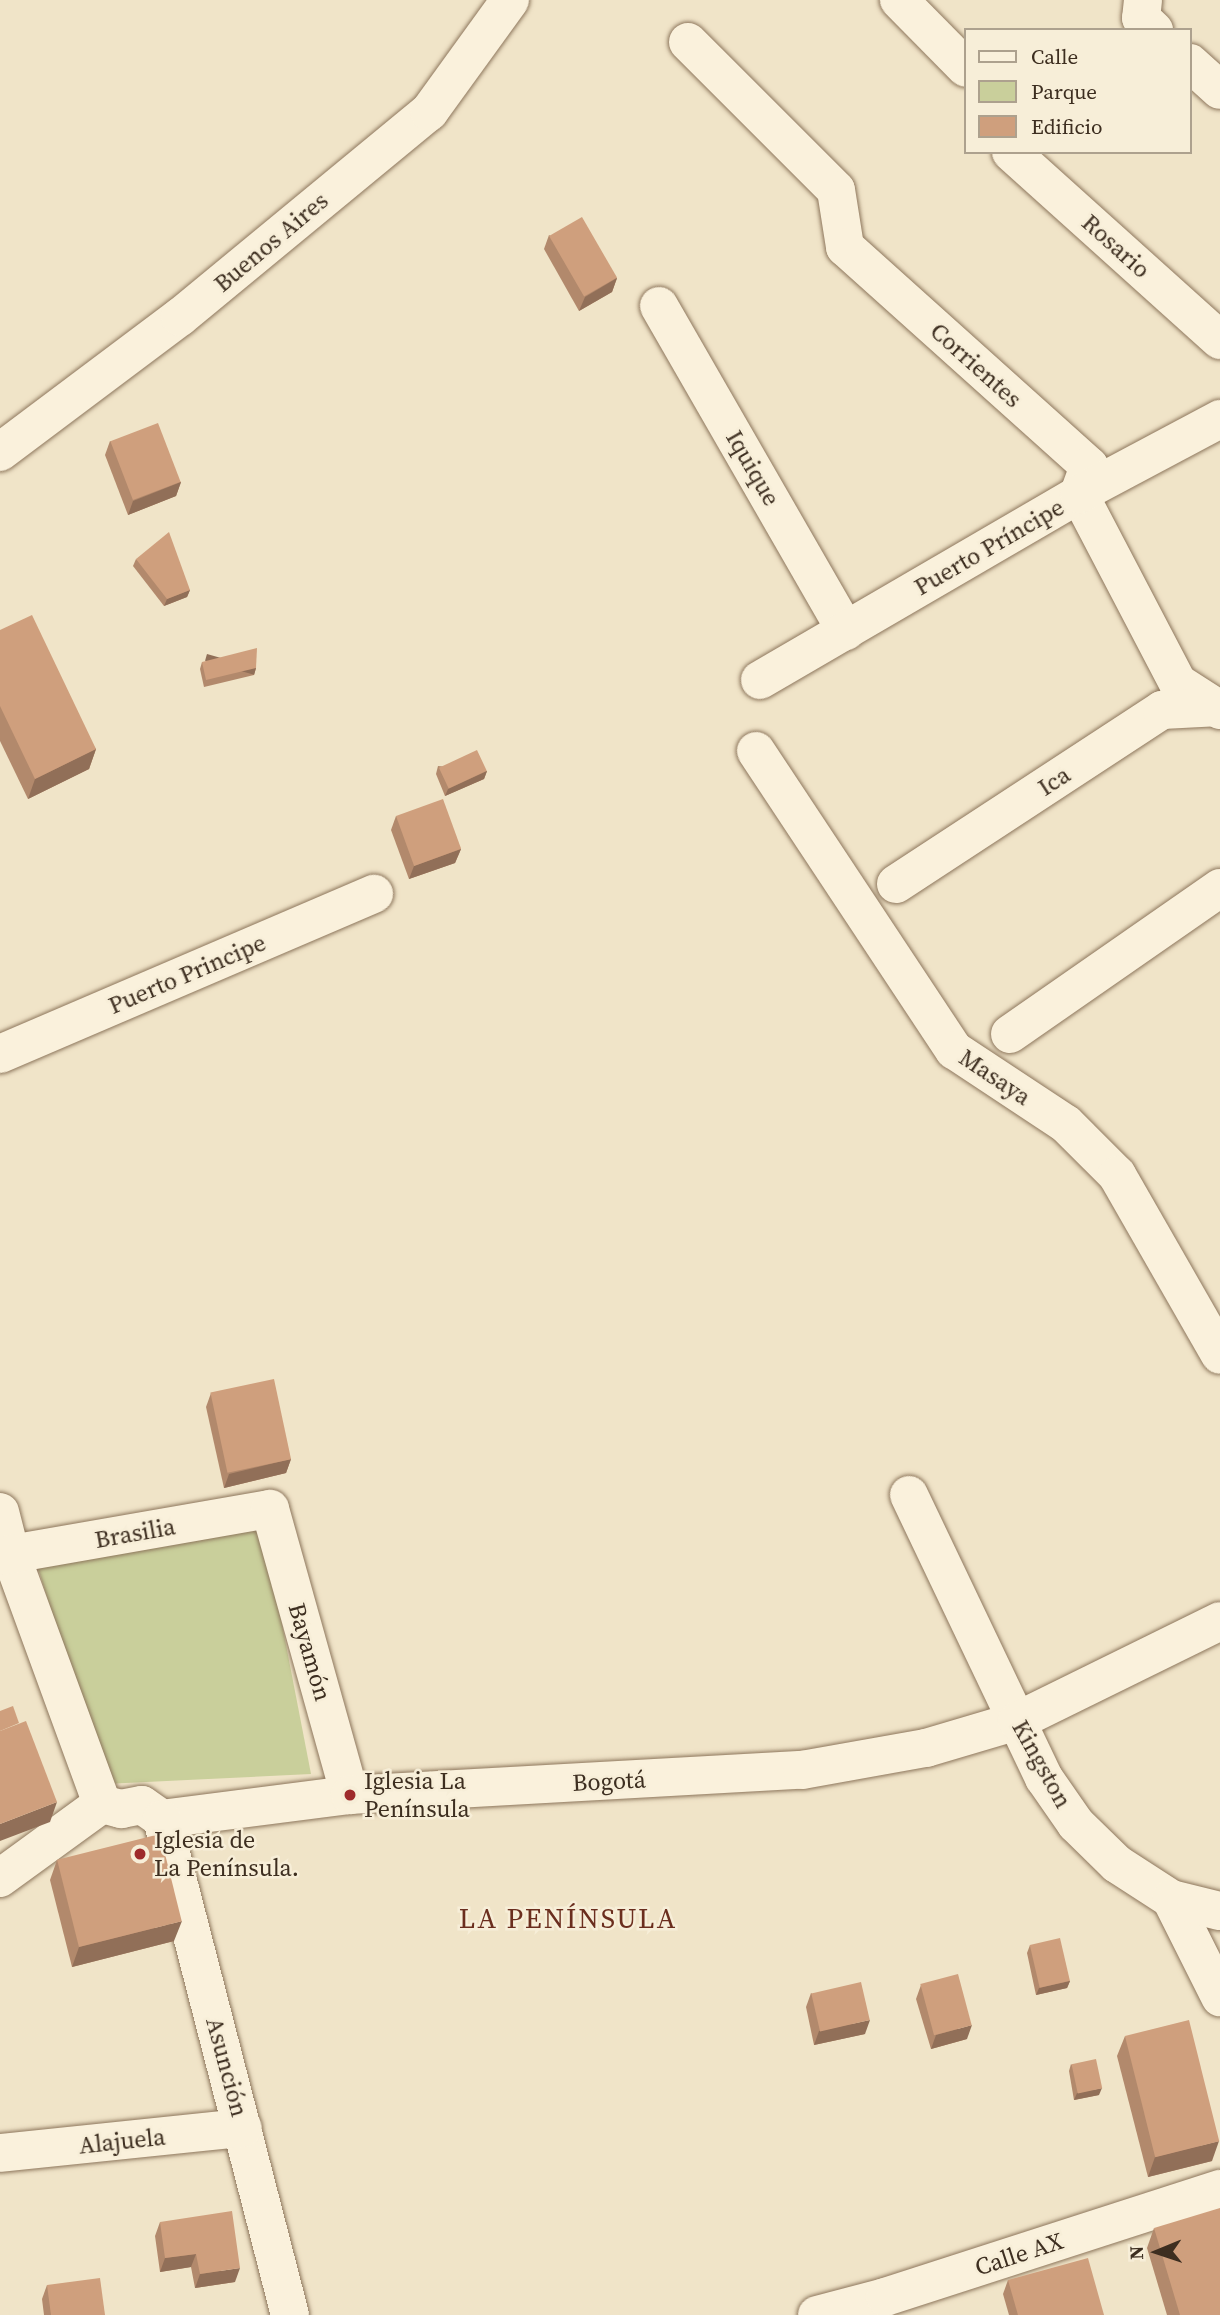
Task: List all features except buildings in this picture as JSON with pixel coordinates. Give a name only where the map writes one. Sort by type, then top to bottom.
[{"type":"street","name":"Buenos Aires","points":[[0,452],[180,317],[429,112],[510,0]]},
{"type":"street","points":[[899,0],[964,66]]},
{"type":"street","points":[[1143,0],[1141,18],[1152,28]]},
{"type":"street","name":"Corrientes","points":[[688,42],[836,190],[845,247],[1089,466],[1079,495]]},
{"type":"street","points":[[1192,65],[1220,90]]},
{"type":"street","name":"Rosario","points":[[1013,154],[1220,340]]},
{"type":"street","name":"Iquique","points":[[659,306],[846,631]]},
{"type":"street","name":"Puerto Príncipe","points":[[760,680],[1079,495],[1220,419]]},
{"type":"street","points":[[1079,495],[1178,683],[1218,709]]},
{"type":"street","name":"Ica","points":[[896,884],[1163,710],[1218,709]]},
{"type":"street","name":"Masaya","points":[[756,751],[954,1050],[1066,1124],[1118,1175],[1220,1355]]},
{"type":"street","points":[[1010,1034],[1220,888]]},
{"type":"street","name":"Puerto Principe","points":[[0,1054],[374,894]]},
{"type":"street","name":"Kingston","points":[[909,1495],[1044,1778],[1076,1824],[1117,1864],[1171,1899]]},
{"type":"street","name":"Brasilia","points":[[5,1555],[270,1509]]},
{"type":"street","name":"Bayamón","points":[[270,1509],[350,1795]]},
{"type":"street","points":[[0,1512],[5,1555],[102,1804],[0,1878]]},
{"type":"street","name":"Bogotá","points":[[102,1804],[121,1809],[142,1805],[162,1819],[350,1795],[802,1770],[926,1748],[1017,1721],[1220,1621]]},
{"type":"street","name":"Asunción","points":[[162,1819],[290,2315]]},
{"type":"street","points":[[1171,1899],[1220,1911]]},
{"type":"street","points":[[1171,1899],[1220,1997]]},
{"type":"street","name":"Alajuela","points":[[0,2153],[243,2128]]},
{"type":"street","name":"Calle AX","points":[[817,2315],[885,2297],[1220,2189]]},
{"type":"green space","points":[[263,1526],[311,1774],[105,1784],[37,1565]]},
{"type":"place","name":"Iglesia La Península","points":[[350,1795]]},
{"type":"place","name":"Iglesia de La Península.","points":[[140,1854]]},
{"type":"district","name":"LA PENÍNSULA","points":[[568,1918]]}]
